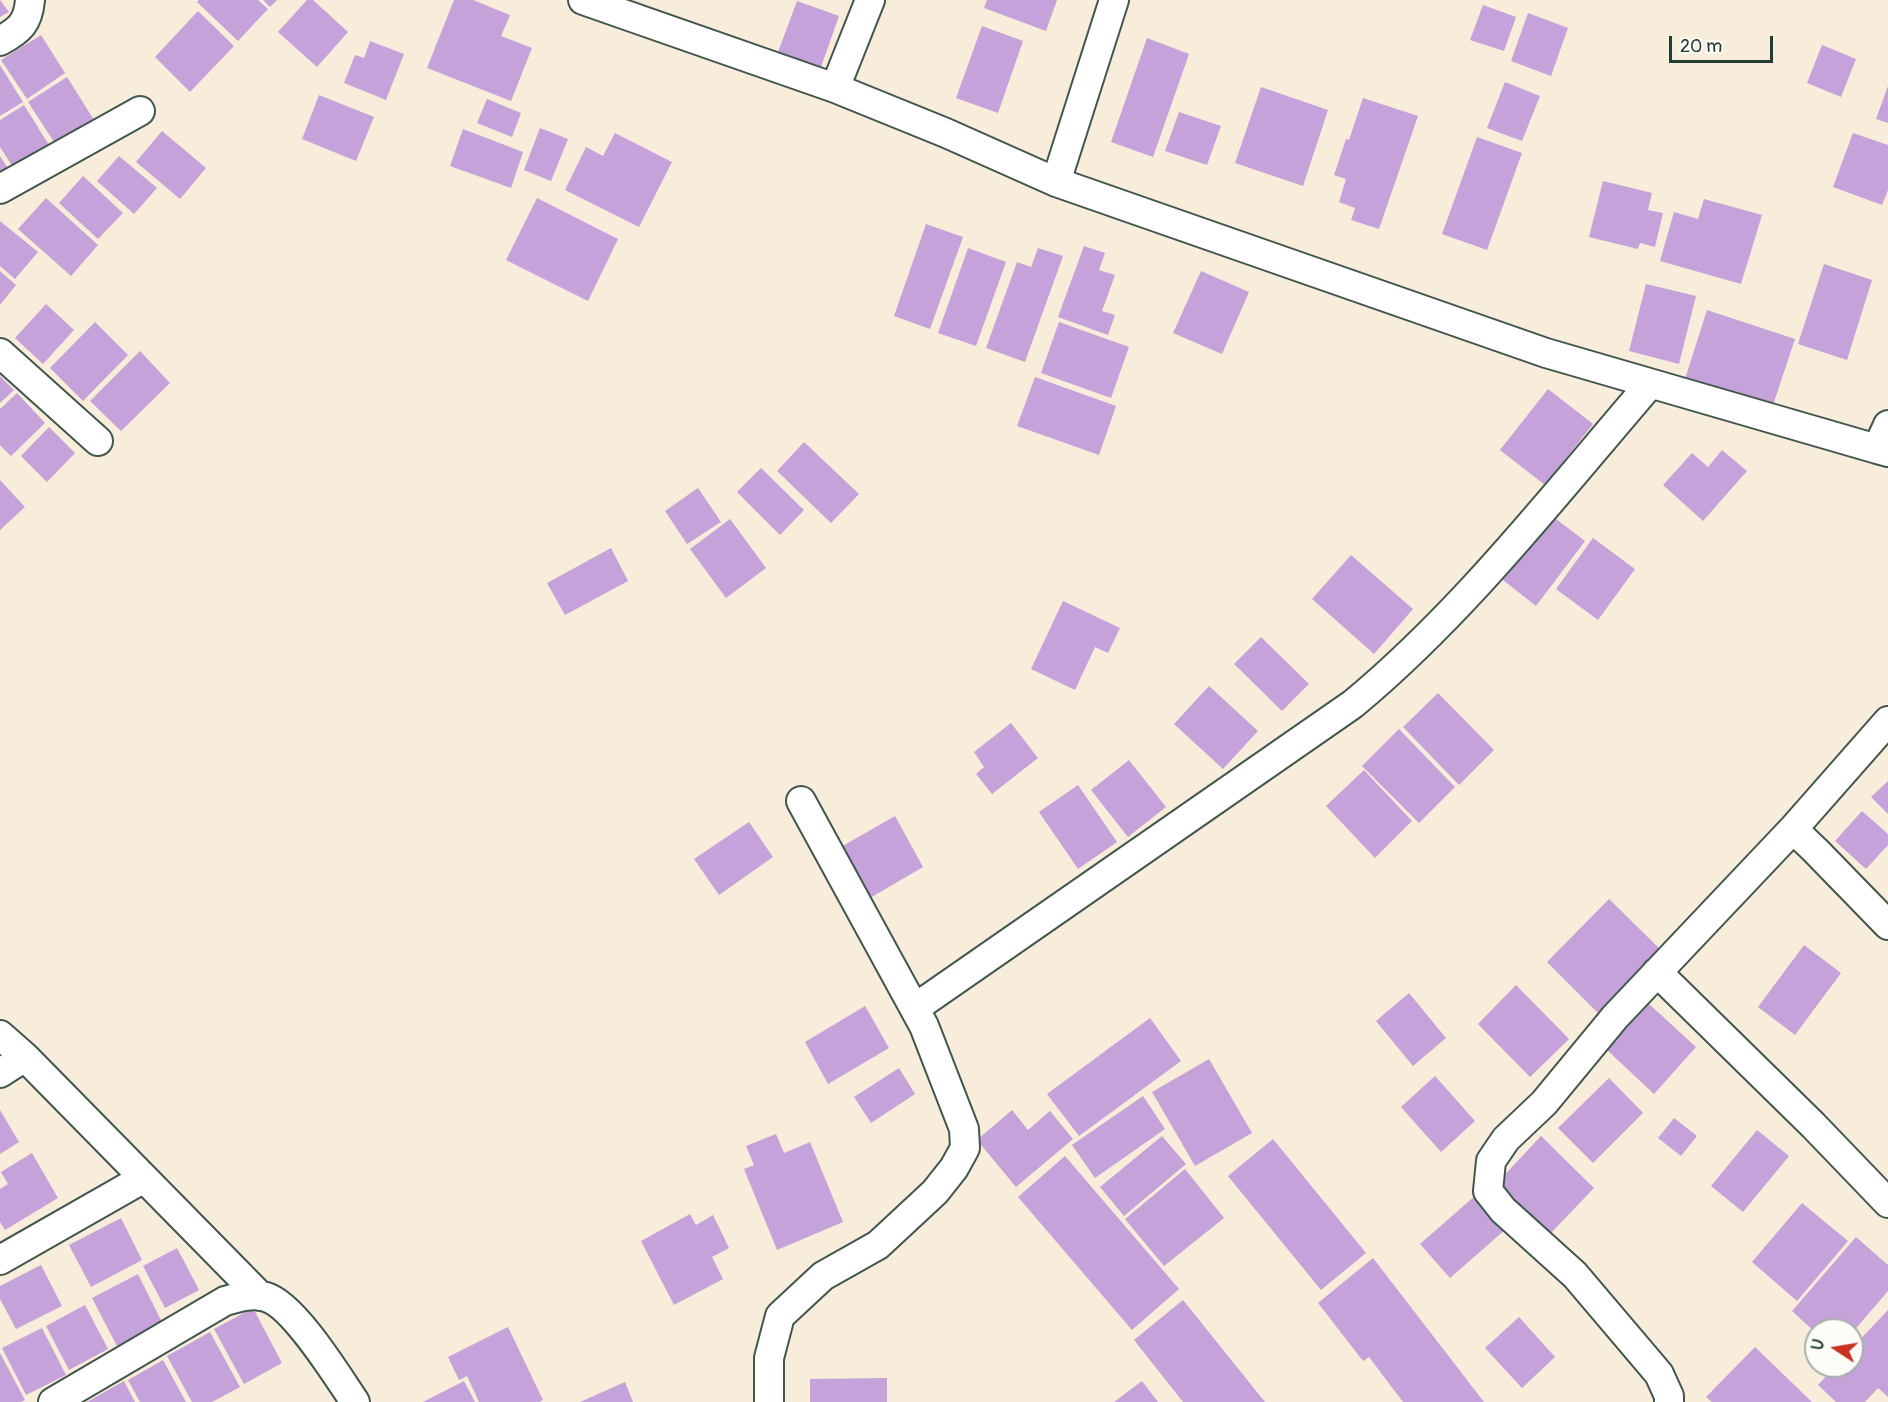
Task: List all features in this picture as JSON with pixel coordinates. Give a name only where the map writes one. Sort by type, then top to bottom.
[{"type":"street","points":[[0,41],[22,26],[28,16],[30,0]]},
{"type":"street","points":[[583,0],[835,88],[946,133],[1056,182],[1546,353],[1650,384],[1884,442]]},
{"type":"street","points":[[835,88],[870,0]]},
{"type":"street","points":[[1056,182],[1114,0]]},
{"type":"street","points":[[0,189],[140,111]]},
{"type":"street","points":[[0,353],[98,441]]},
{"type":"street","points":[[915,1008],[1343,711],[1380,681],[1481,580],[1650,384]]},
{"type":"street","points":[[1669,1402],[1669,1396],[1659,1374],[1575,1275],[1503,1210],[1488,1191],[1491,1161],[1506,1139],[1544,1103],[1615,1017],[1793,829],[1888,721]]},
{"type":"street","points":[[769,1402],[769,1358],[780,1316],[823,1276],[878,1245],[935,1192],[954,1168],[965,1148],[964,1129],[915,1008],[801,801]]},
{"type":"street","points":[[1793,829],[1888,925]]},
{"type":"street","points":[[1657,972],[1813,1125],[1888,1203]]},
{"type":"street","points":[[0,1035],[25,1057],[260,1296]]},
{"type":"street","points":[[0,1073],[25,1057]]},
{"type":"street","points":[[0,1260],[144,1178]]},
{"type":"street","points":[[53,1402],[225,1301],[250,1295],[268,1298],[294,1318],[321,1351],[355,1402]]},
{"type":"building","points":[[0,0],[9,12],[0,17]]},
{"type":"building","points":[[199,0],[258,0],[268,9],[238,41],[197,2]]},
{"type":"building","points":[[263,0],[277,0],[270,7]]},
{"type":"building","points":[[307,0],[313,0],[348,32],[317,67],[278,32]]},
{"type":"building","points":[[454,0],[473,0],[510,15],[501,36],[532,48],[511,101],[427,68]]},
{"type":"building","points":[[987,0],[1057,0],[1046,31],[984,8]]},
{"type":"building","points":[[797,1],[839,16],[821,67],[778,52]]},
{"type":"building","points":[[1483,5],[1516,17],[1504,51],[1470,40]]},
{"type":"building","points":[[198,11],[234,46],[190,92],[155,57]]},
{"type":"building","points":[[1528,13],[1568,28],[1551,76],[1511,61]]},
{"type":"building","points":[[982,26],[1023,41],[998,113],[956,98]]},
{"type":"building","points":[[41,35],[65,73],[27,99],[1,60]]},
{"type":"building","points":[[1147,38],[1189,54],[1153,157],[1111,142]]},
{"type":"building","points":[[370,41],[404,54],[386,100],[344,83],[355,55],[364,58]]},
{"type":"building","points":[[1822,45],[1856,59],[1841,97],[1807,83]]},
{"type":"building","points":[[0,65],[23,102],[0,116]]},
{"type":"building","points":[[67,77],[94,120],[56,145],[28,102]]},
{"type":"building","points":[[1505,82],[1540,96],[1522,141],[1487,128]]},
{"type":"building","points":[[1888,86],[1888,123],[1876,119]]},
{"type":"building","points":[[1261,87],[1328,110],[1303,186],[1235,163]]},
{"type":"building","points":[[319,95],[374,117],[356,161],[302,139]]},
{"type":"building","points":[[1363,98],[1418,116],[1379,229],[1351,220],[1355,208],[1339,202],[1346,179],[1334,175]]},
{"type":"building","points":[[487,99],[521,113],[512,137],[477,123]]},
{"type":"building","points":[[24,105],[52,150],[16,172],[0,147],[0,120]]},
{"type":"building","points":[[1179,112],[1221,126],[1207,165],[1165,151]]},
{"type":"building","points":[[540,128],[568,139],[551,181],[524,170]]},
{"type":"building","points":[[463,129],[523,152],[511,188],[450,166]]},
{"type":"building","points":[[162,131],[206,168],[180,199],[136,162]]},
{"type":"building","points":[[615,133],[672,162],[639,227],[565,190],[586,147],[603,156]]},
{"type":"building","points":[[1853,133],[1888,145],[1888,190],[1882,205],[1833,187]]},
{"type":"building","points":[[1477,137],[1522,153],[1487,250],[1442,234]]},
{"type":"building","points":[[0,156],[11,173],[0,180]]},
{"type":"building","points":[[119,156],[157,188],[134,214],[97,181]]},
{"type":"building","points":[[83,176],[123,213],[98,239],[59,203]]},
{"type":"building","points":[[1603,181],[1652,193],[1648,210],[1663,213],[1655,247],[1640,243],[1638,249],[1589,237]]},
{"type":"building","points":[[46,198],[98,245],[71,276],[18,229]]},
{"type":"building","points":[[537,198],[618,239],[588,301],[506,260]]},
{"type":"building","points":[[1704,199],[1762,215],[1741,284],[1660,261],[1674,212],[1698,219]]},
{"type":"building","points":[[0,221],[38,252],[15,279],[0,266]]},
{"type":"building","points":[[926,224],[963,237],[930,329],[894,316]]},
{"type":"building","points":[[1084,246],[1105,253],[1099,270],[1115,275],[1102,311],[1115,315],[1108,335],[1058,317]]},
{"type":"building","points":[[968,248],[1006,262],[976,346],[938,333]]},
{"type":"building","points":[[1038,248],[1063,256],[1025,362],[986,348],[1017,262],[1031,267]]},
{"type":"building","points":[[1824,264],[1872,280],[1847,360],[1798,344]]},
{"type":"building","points":[[0,271],[16,285],[0,305]]},
{"type":"building","points":[[1201,271],[1249,292],[1222,354],[1173,333]]},
{"type":"building","points":[[1646,284],[1696,296],[1679,364],[1629,351]]},
{"type":"building","points":[[46,304],[74,330],[43,364],[15,338]]},
{"type":"building","points":[[1707,310],[1795,339],[1772,408],[1685,379]]},
{"type":"building","points":[[95,322],[128,355],[83,401],[50,368]]},
{"type":"building","points":[[1059,322],[1129,347],[1111,398],[1041,373]]},
{"type":"building","points":[[140,351],[170,383],[121,431],[90,401]]},
{"type":"building","points":[[0,376],[14,390],[0,403]]},
{"type":"building","points":[[1035,377],[1116,406],[1099,455],[1017,426]]},
{"type":"building","points":[[1548,389],[1593,424],[1545,485],[1500,450]]},
{"type":"building","points":[[17,393],[45,423],[11,456],[0,445],[0,409]]},
{"type":"building","points":[[49,427],[75,453],[47,482],[21,456]]},
{"type":"building","points":[[804,442],[859,494],[831,523],[777,471]]},
{"type":"building","points":[[1722,450],[1747,471],[1703,521],[1663,485],[1692,453],[1708,467]]},
{"type":"building","points":[[761,468],[804,510],[780,535],[737,492]]},
{"type":"building","points":[[0,480],[25,507],[0,530]]},
{"type":"building","points":[[698,488],[721,522],[687,544],[665,511]]},
{"type":"building","points":[[1552,516],[1585,541],[1536,606],[1503,580]]},
{"type":"building","points":[[730,519],[766,568],[726,598],[690,549]]},
{"type":"building","points":[[1593,538],[1635,569],[1598,620],[1556,589]]},
{"type":"building","points":[[611,548],[628,581],[565,615],[547,583]]},
{"type":"building","points":[[1351,555],[1413,609],[1374,654],[1312,599]]},
{"type":"building","points":[[1063,601],[1120,628],[1108,653],[1095,647],[1075,690],[1031,669]]},
{"type":"building","points":[[1261,637],[1309,684],[1282,711],[1234,664]]},
{"type":"building","points":[[1209,686],[1258,731],[1223,769],[1174,724]]},
{"type":"building","points":[[1438,693],[1494,750],[1459,785],[1403,727]]},
{"type":"building","points":[[1011,723],[1038,758],[992,794],[976,774],[984,767],[974,752]]},
{"type":"building","points":[[1399,729],[1455,787],[1419,823],[1362,766]]},
{"type":"building","points":[[1129,760],[1166,807],[1128,837],[1091,790]]},
{"type":"building","points":[[1364,770],[1412,821],[1375,858],[1326,806]]},
{"type":"building","points":[[1888,781],[1888,814],[1871,797]]},
{"type":"building","points":[[1078,785],[1117,842],[1078,869],[1039,812]]},
{"type":"building","points":[[1862,811],[1888,834],[1888,845],[1866,869],[1835,841]]},
{"type":"building","points":[[895,816],[923,867],[870,898],[841,847]]},
{"type":"building","points":[[749,822],[773,857],[719,895],[694,859]]},
{"type":"building","points":[[1609,899],[1662,951],[1600,1015],[1547,962]]},
{"type":"building","points":[[1804,945],[1841,973],[1795,1035],[1758,1007]]},
{"type":"building","points":[[1516,985],[1569,1039],[1530,1077],[1478,1024]]},
{"type":"building","points":[[1409,993],[1446,1038],[1413,1066],[1376,1021]]},
{"type":"building","points":[[1648,1003],[1696,1047],[1654,1094],[1606,1049]]},
{"type":"building","points":[[865,1006],[889,1048],[828,1084],[805,1042]]},
{"type":"building","points":[[1150,1018],[1181,1061],[1079,1136],[1047,1094]]},
{"type":"building","points":[[1209,1059],[1252,1133],[1195,1166],[1152,1092]]},
{"type":"building","points":[[899,1068],[915,1094],[871,1123],[854,1097]]},
{"type":"building","points":[[1435,1076],[1475,1121],[1441,1152],[1401,1107]]},
{"type":"building","points":[[1609,1078],[1643,1113],[1593,1163],[1558,1128]]},
{"type":"building","points":[[1143,1096],[1165,1129],[1095,1178],[1072,1145]]},
{"type":"building","points":[[0,1110],[19,1142],[0,1154]]},
{"type":"building","points":[[1012,1110],[1028,1130],[1050,1111],[1073,1139],[1016,1187],[977,1140]]},
{"type":"building","points":[[1674,1118],[1697,1136],[1681,1156],[1658,1138]]},
{"type":"building","points":[[1757,1130],[1789,1156],[1743,1212],[1711,1186]]},
{"type":"building","points":[[776,1134],[784,1153],[810,1142],[843,1222],[777,1250],[744,1169],[754,1165],[746,1146]]},
{"type":"building","points":[[1162,1136],[1186,1164],[1124,1216],[1100,1187]]},
{"type":"building","points":[[1541,1136],[1594,1188],[1550,1234],[1497,1183]]},
{"type":"building","points":[[1273,1139],[1366,1253],[1321,1290],[1228,1176]]},
{"type":"building","points":[[32,1153],[58,1198],[5,1230],[0,1222],[0,1189],[8,1184],[1,1172]]},
{"type":"building","points":[[1065,1156],[1179,1289],[1132,1330],[1018,1197]]},
{"type":"building","points":[[1185,1169],[1224,1218],[1164,1266],[1125,1219]]},
{"type":"building","points":[[1476,1195],[1506,1229],[1450,1278],[1420,1244]]},
{"type":"building","points":[[1802,1203],[1848,1241],[1797,1301],[1752,1262]]},
{"type":"building","points":[[690,1214],[696,1225],[713,1215],[729,1248],[712,1257],[723,1279],[674,1305],[641,1241]]},
{"type":"building","points":[[121,1218],[142,1260],[91,1287],[69,1245]]},
{"type":"building","points":[[1856,1237],[1888,1265],[1888,1291],[1864,1319],[1804,1318],[1804,1322],[1792,1311]]},
{"type":"building","points":[[177,1248],[199,1290],[165,1308],[143,1266]]},
{"type":"building","points":[[1373,1258],[1484,1402],[1403,1402],[1369,1357],[1363,1361],[1318,1303]]},
{"type":"building","points":[[41,1265],[62,1306],[16,1329],[0,1299],[0,1286]]},
{"type":"building","points":[[138,1274],[162,1322],[117,1346],[92,1298]]},
{"type":"building","points":[[1183,1300],[1265,1402],[1183,1402],[1134,1340]]},
{"type":"building","points":[[85,1305],[108,1349],[69,1370],[46,1326]]},
{"type":"building","points":[[253,1308],[282,1363],[244,1384],[214,1329]]},
{"type":"building","points":[[1888,1310],[1888,1397],[1878,1388],[1865,1402],[1836,1402],[1818,1385],[1824,1378],[1864,1378],[1864,1335]]},
{"type":"building","points":[[1519,1317],[1555,1357],[1522,1388],[1485,1348]]},
{"type":"building","points":[[508,1327],[543,1400],[539,1402],[479,1402],[467,1376],[459,1380],[448,1357]]},
{"type":"building","points":[[42,1328],[66,1375],[26,1395],[2,1348]]},
{"type":"building","points":[[210,1332],[240,1387],[212,1402],[192,1402],[167,1356]]},
{"type":"building","points":[[1755,1347],[1812,1402],[1712,1402],[1706,1397]]},
{"type":"building","points":[[0,1353],[25,1400],[21,1402],[0,1402]]},
{"type":"building","points":[[163,1360],[186,1402],[140,1402],[128,1380]]},
{"type":"building","points":[[887,1378],[887,1402],[810,1402],[810,1379]]},
{"type":"building","points":[[124,1381],[135,1402],[87,1402]]},
{"type":"building","points":[[464,1381],[475,1402],[423,1402]]},
{"type":"building","points":[[1142,1381],[1158,1402],[1114,1402]]},
{"type":"building","points":[[625,1382],[633,1402],[580,1402]]}]
